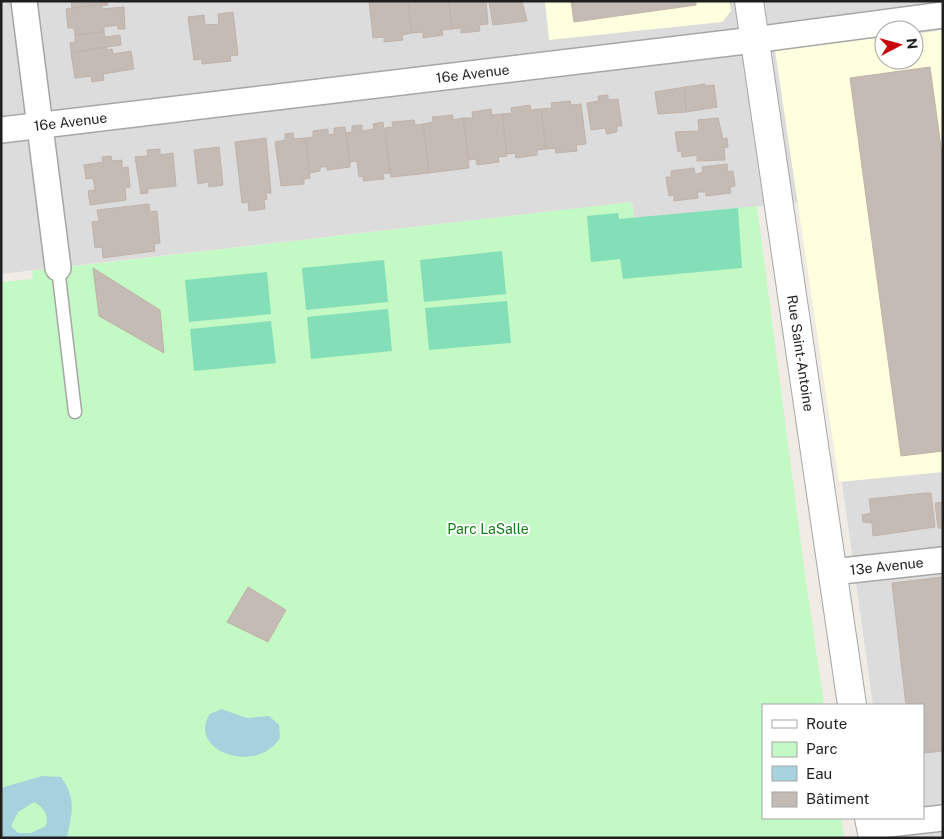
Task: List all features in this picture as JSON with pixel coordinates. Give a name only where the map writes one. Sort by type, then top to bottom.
[{"type":"street","points":[[24,1],[58,268]]},
{"type":"street","name":"Rue Saint-Antoine","points":[[749,1],[852,704]]},
{"type":"street","name":"16e Avenue","points":[[1,130],[754,40],[943,15]]},
{"type":"street","name":"13e Avenue","points":[[832,572],[943,560]]},
{"type":"street","points":[[871,827],[943,818]]},
{"type":"lane","points":[[58,268],[75,412]]},
{"type":"shaded area","points":[[1,1],[943,1],[943,838],[896,838],[894,819],[924,819],[924,704],[873,704],[803,202],[634,218],[632,202],[1,274]]},
{"type":"shaded area","points":[[545,1],[729,1],[731,11],[722,22],[549,40]]},
{"type":"shaded area","points":[[943,30],[943,472],[839,482],[775,50],[874,38],[874,70],[924,70],[924,33]]},
{"type":"green space","name":"Parc LaSalle","points":[[632,202],[634,218],[757,206],[824,704],[762,704],[762,819],[841,819],[844,838],[1,838],[1,282],[33,279],[32,271]]},
{"type":"green space","points":[[738,208],[742,268],[623,279],[620,259],[591,262],[587,216],[618,213],[619,219]]},
{"type":"green space","points":[[502,251],[506,294],[424,302],[420,260]]},
{"type":"green space","points":[[384,260],[388,302],[306,310],[302,268]]},
{"type":"green space","points":[[267,272],[271,314],[189,322],[185,280]]},
{"type":"green space","points":[[507,301],[511,343],[429,350],[425,308]]},
{"type":"green space","points":[[388,309],[392,351],[311,359],[307,317]]},
{"type":"green space","points":[[271,321],[276,363],[194,371],[190,329]]},
{"type":"water","points":[[221,709],[247,718],[269,716],[279,725],[280,738],[269,749],[256,755],[241,757],[227,754],[215,747],[207,738],[205,727],[210,714]]},
{"type":"water","points":[[42,776],[61,777],[69,792],[72,806],[67,838],[1,838],[1,788]],"holes":[[[34,802],[38,804],[46,815],[46,826],[31,833],[18,833],[11,826],[18,812]]]},
{"type":"building","points":[[71,1],[107,1],[108,5],[72,8]]},
{"type":"building","points":[[369,1],[408,1],[412,33],[402,35],[403,40],[384,42],[384,37],[373,38]]},
{"type":"building","points":[[408,1],[449,1],[452,29],[442,30],[443,35],[423,38],[423,32],[412,33]]},
{"type":"building","points":[[449,1],[486,1],[488,24],[479,25],[480,31],[461,33],[461,28],[452,29]]},
{"type":"building","points":[[522,1],[527,21],[493,25],[489,2]]},
{"type":"building","points":[[571,1],[696,1],[696,5],[574,22]]},
{"type":"building","points":[[102,4],[102,9],[124,7],[125,29],[118,29],[117,25],[104,27],[104,32],[75,35],[74,28],[68,28],[66,9]]},
{"type":"building","points":[[233,12],[238,55],[230,56],[231,61],[202,64],[202,59],[194,60],[188,17],[204,15],[205,25],[219,24],[218,14]]},
{"type":"building","points":[[104,32],[105,37],[120,35],[121,45],[71,52],[70,43],[75,42],[75,35]]},
{"type":"building","points":[[107,47],[107,50],[112,49],[113,54],[131,51],[134,69],[103,74],[104,80],[92,82],[91,76],[75,78],[71,53]]},
{"type":"building","points":[[930,67],[943,162],[943,451],[901,456],[850,78],[908,70],[924,70],[924,68]]},
{"type":"building","points":[[705,84],[705,86],[714,85],[717,107],[686,112],[685,87]]},
{"type":"building","points":[[685,87],[686,112],[658,114],[655,92]]},
{"type":"building","points":[[608,95],[608,100],[618,99],[622,126],[617,126],[617,132],[607,134],[605,128],[591,130],[587,103],[599,101],[598,96]]},
{"type":"building","points":[[570,101],[571,105],[581,104],[586,144],[576,145],[577,151],[556,153],[555,148],[546,149],[541,109],[552,108],[551,103]]},
{"type":"building","points":[[530,105],[531,110],[541,109],[546,149],[537,150],[537,155],[516,158],[515,153],[507,154],[502,114],[512,113],[511,108]]},
{"type":"building","points":[[491,109],[492,115],[502,114],[507,156],[498,157],[499,162],[477,165],[476,159],[469,160],[463,118],[473,118],[472,112]]},
{"type":"building","points":[[453,115],[453,120],[463,118],[469,168],[429,173],[423,124],[433,122],[432,117]]},
{"type":"building","points":[[718,118],[723,139],[727,138],[728,147],[724,148],[725,160],[697,161],[697,155],[682,157],[681,151],[678,152],[675,132],[699,131],[698,120]]},
{"type":"building","points":[[414,120],[415,125],[423,124],[429,173],[391,177],[385,128],[393,127],[392,122]]},
{"type":"building","points":[[383,122],[390,173],[383,174],[384,179],[363,181],[363,176],[359,177],[357,161],[349,162],[346,133],[352,132],[352,126],[362,125],[362,131],[374,129],[373,124]]},
{"type":"building","points":[[345,127],[350,167],[327,170],[327,167],[320,167],[320,171],[310,173],[305,138],[313,137],[313,131],[328,129],[328,135],[334,134],[334,128]]},
{"type":"building","points":[[293,133],[294,139],[305,138],[310,178],[304,179],[304,184],[281,186],[275,142],[285,140],[285,134]]},
{"type":"building","points":[[266,138],[271,193],[266,193],[267,199],[264,200],[265,209],[249,211],[248,202],[242,203],[235,142]]},
{"type":"building","points":[[219,147],[223,185],[209,187],[208,182],[198,184],[194,150]]},
{"type":"building","points":[[160,149],[160,155],[173,153],[176,186],[148,189],[148,193],[141,194],[135,157],[148,156],[147,150]]},
{"type":"building","points":[[111,156],[112,161],[122,160],[122,168],[128,167],[130,187],[125,188],[126,200],[90,205],[88,191],[95,190],[93,178],[86,179],[84,165],[103,162],[102,157]]},
{"type":"building","points":[[727,164],[728,172],[733,171],[735,186],[730,187],[731,193],[706,196],[706,192],[697,192],[698,198],[674,201],[674,195],[669,196],[666,177],[671,177],[671,171],[694,168],[695,174],[697,174],[703,172],[702,167]]},
{"type":"building","points":[[149,204],[150,212],[157,211],[160,243],[154,244],[155,251],[103,258],[102,247],[95,248],[92,222],[99,221],[97,210]]},
{"type":"building","points":[[93,268],[160,310],[164,353],[99,316]]},
{"type":"building","points":[[931,493],[935,527],[873,536],[872,523],[863,522],[862,515],[871,513],[869,499]]},
{"type":"building","points":[[943,502],[943,528],[938,528],[935,503]]},
{"type":"building","points":[[943,577],[943,751],[924,753],[924,704],[906,704],[892,583]]},
{"type":"building","points":[[248,587],[286,610],[268,642],[227,622]]}]
